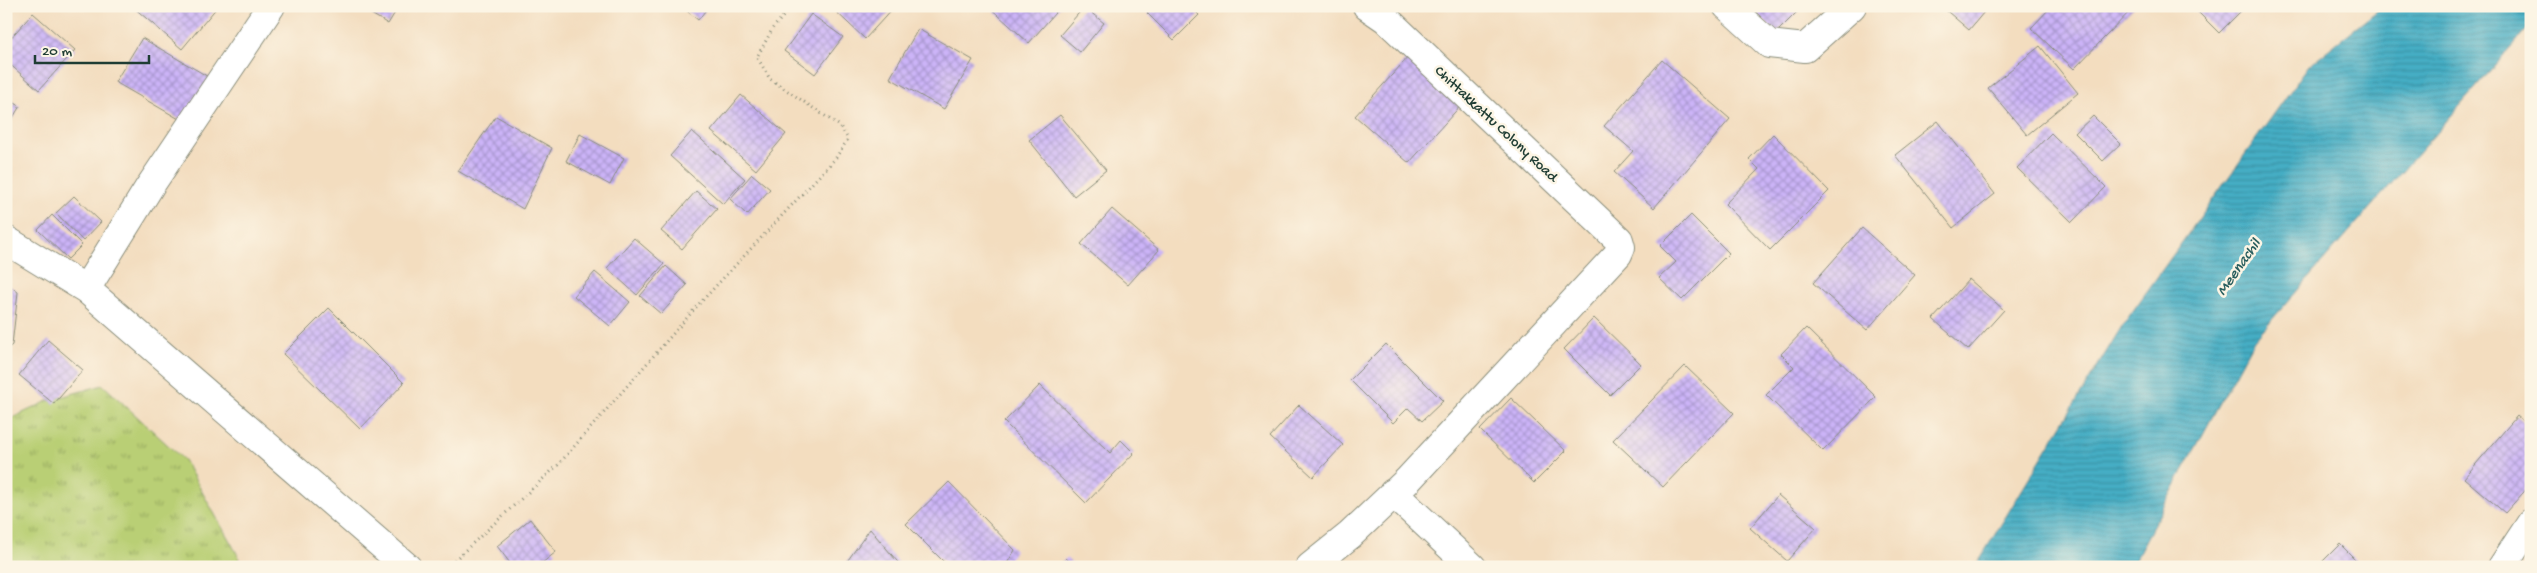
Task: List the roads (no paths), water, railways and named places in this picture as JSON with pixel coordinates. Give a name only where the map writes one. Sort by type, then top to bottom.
[{"type":"street","points":[[86,289],[150,186],[271,6]]},
{"type":"street","name":"Chittakkattu Colony Road","points":[[1367,6],[1386,19],[1528,151],[1619,240],[1621,247],[1618,254],[1407,481],[1393,493]]},
{"type":"street","points":[[1727,6],[1769,44],[1805,48],[1852,6]]},
{"type":"street","points":[[6,240],[86,289],[407,567]]},
{"type":"street","points":[[1310,567],[1350,535],[1393,493],[1472,567]]},
{"type":"street","points":[[2502,567],[2531,523]]},
{"type":"water","name":"Meenachil","points":[[2383,6],[2531,6],[2531,25],[2254,340],[2131,567],[1975,567],[2122,326],[2309,65]]}]
